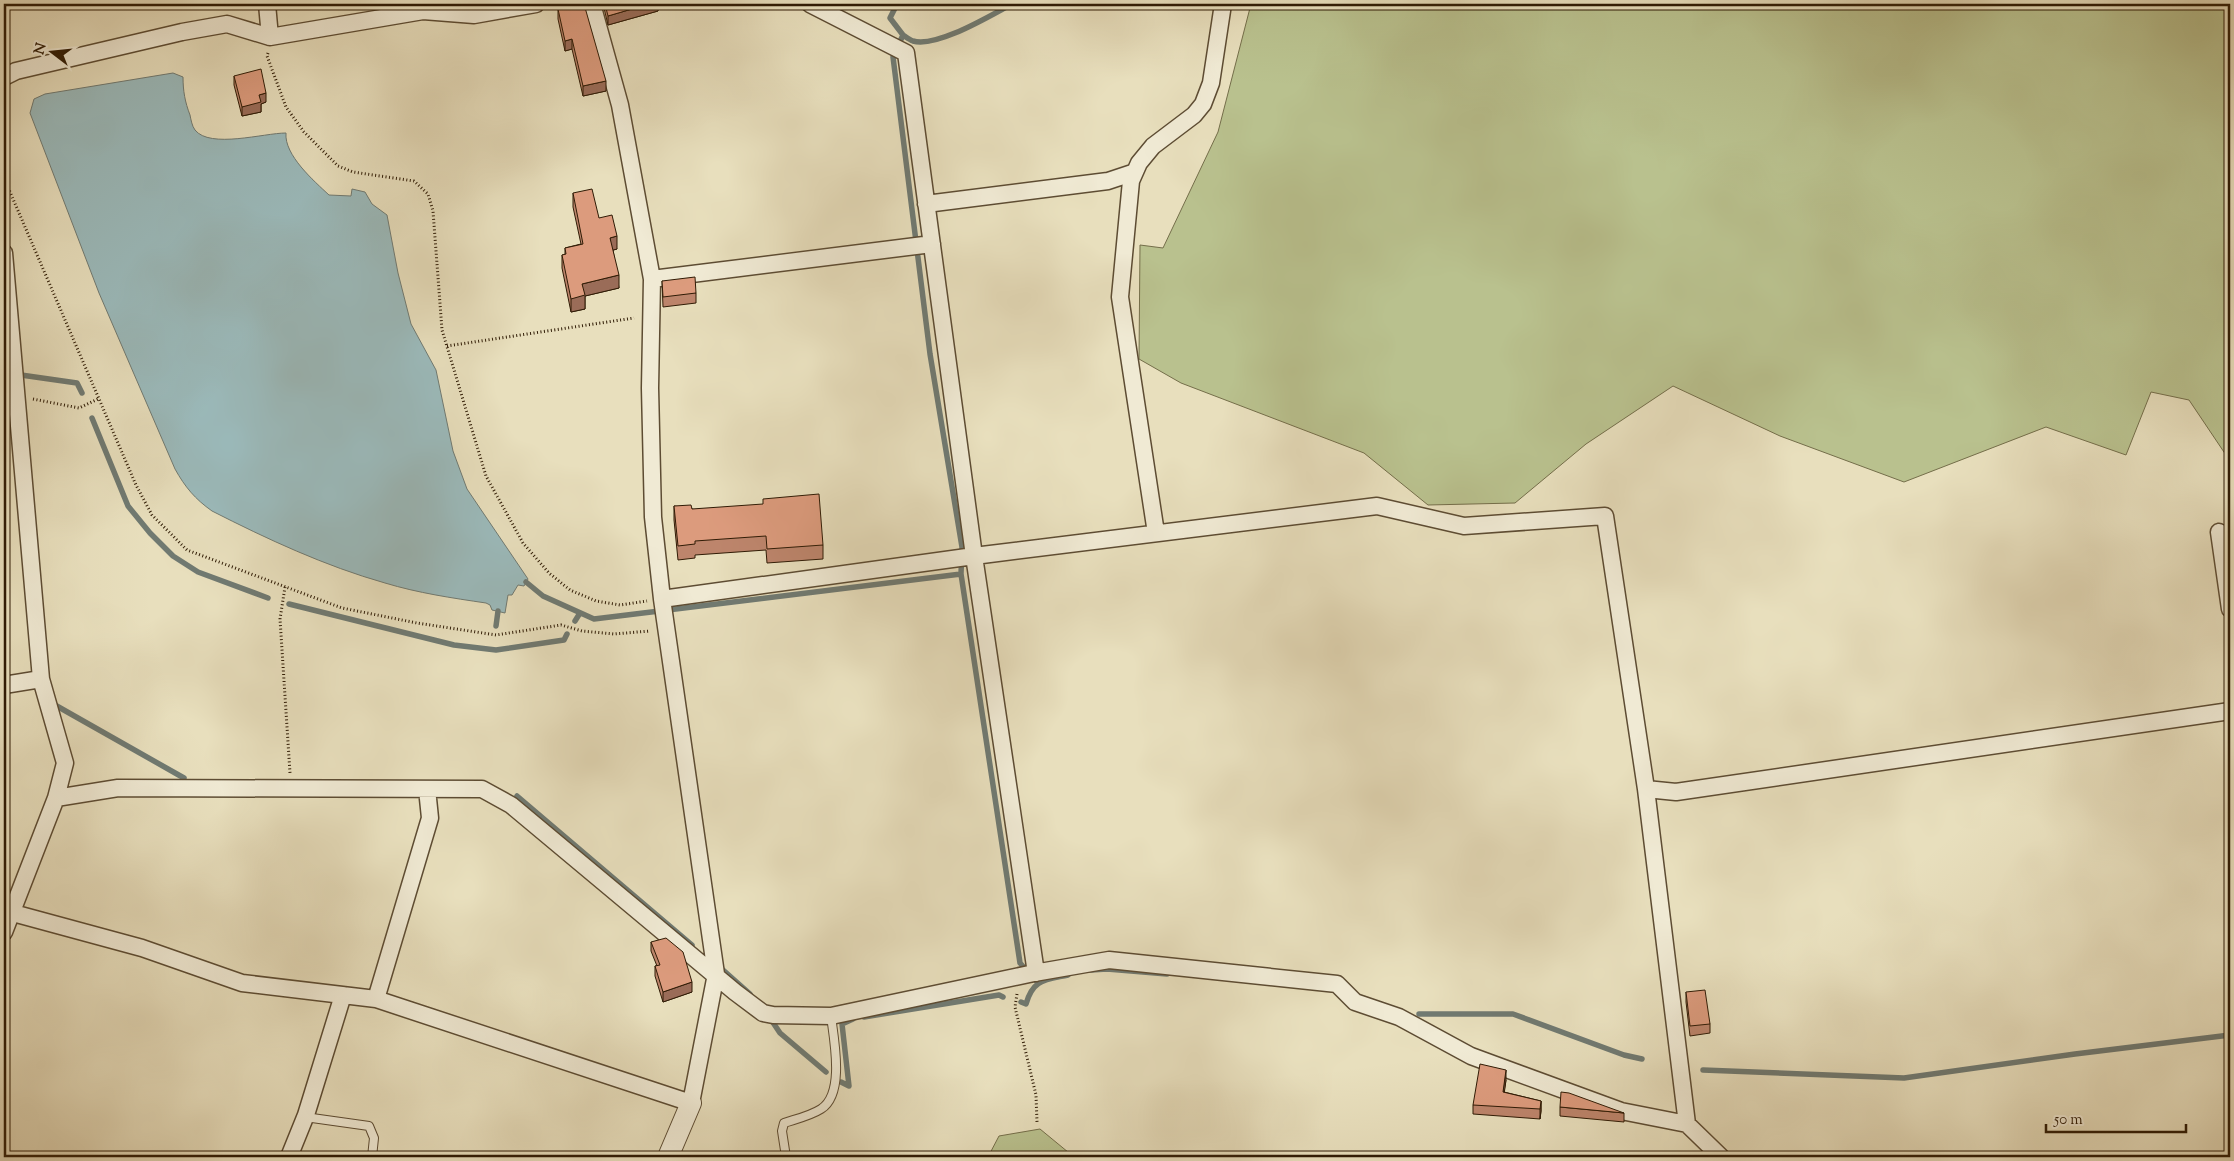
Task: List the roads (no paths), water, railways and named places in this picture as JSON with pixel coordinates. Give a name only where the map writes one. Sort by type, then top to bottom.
[{"type":"street","points":[[267,4],[270,37]]},
{"type":"street","points":[[4,77],[16,71],[163,36],[227,24],[270,37],[423,11],[474,15],[536,4]]},
{"type":"street","points":[[592,4],[620,105],[652,279],[650,388],[653,517],[662,599],[716,974],[691,1104],[668,1157]]},
{"type":"street","points":[[810,4],[906,52],[1029,974]]},
{"type":"street","points":[[1156,533],[1120,297],[1131,181],[1138,163],[1153,146],[1194,115],[1203,104],[1211,83],[1223,4]]},
{"type":"street","points":[[926,204],[1108,181],[1135,172]]},
{"type":"street","points":[[652,279],[932,244]]},
{"type":"street","points":[[4,253],[41,680],[65,763],[56,798],[13,914],[4,932]]},
{"type":"street","points":[[662,599],[974,556],[1377,506],[1464,526],[1605,516],[1646,789],[1687,1124]]},
{"type":"street","points":[[2219,532],[2230,609]]},
{"type":"street","points":[[4,686],[41,680]]},
{"type":"street","points":[[1646,789],[1676,792],[2230,711]]},
{"type":"street","points":[[56,798],[118,788],[292,788],[428,795],[482,789],[511,805],[716,974],[768,1014],[831,1016],[1029,974],[1109,960],[1337,984],[1355,1002],[1399,1017],[1471,1056],[1621,1111],[1687,1124],[1721,1157]]},
{"type":"street","points":[[376,999],[430,818],[428,795]]},
{"type":"street","points":[[13,914],[142,948],[242,983],[376,999],[691,1104]]},
{"type":"street","points":[[289,1157],[305,1117],[343,995]]},
{"type":"lane","points":[[786,1157],[782,1131],[784,1122],[821,1109],[828,1103],[834,1090],[836,1060],[831,1016]]},
{"type":"lane","points":[[305,1117],[369,1126],[374,1138],[372,1157]]},
{"type":"water","points":[[173,73],[183,77],[183,87],[192,125],[202,136],[238,139],[286,133],[290,150],[295,159],[308,175],[329,195],[351,196],[352,189],[365,192],[372,204],[387,215],[398,273],[411,324],[436,370],[453,451],[467,489],[528,579],[524,586],[518,585],[512,595],[508,595],[505,613],[492,610],[490,605],[486,603],[397,587],[340,569],[297,551],[212,511],[195,497],[175,469],[99,293],[30,113],[34,99],[45,94]]},
{"type":"waterway","points":[[897,4],[890,18],[903,35],[893,57],[930,354],[962,547],[961,574]]},
{"type":"waterway","points":[[903,35],[913,41],[936,40],[964,29],[1012,4]]},
{"type":"waterway","points":[[4,379],[21,375],[77,383],[82,393]]},
{"type":"waterway","points":[[92,418],[128,506],[150,533],[173,556],[198,572],[268,598]]},
{"type":"waterway","points":[[526,582],[543,596],[594,619],[961,574],[1020,963],[1038,983]]},
{"type":"waterway","points":[[289,604],[454,645],[496,650],[564,640],[567,634]]},
{"type":"waterway","points":[[496,626],[498,611]]},
{"type":"waterway","points":[[575,621],[580,613]]},
{"type":"waterway","points":[[55,705],[184,778]]},
{"type":"waterway","points":[[517,796],[692,945]]},
{"type":"waterway","points":[[1091,970],[1107,969],[1167,974]]},
{"type":"waterway","points":[[723,970],[750,994]]},
{"type":"waterway","points":[[1021,1002],[1026,1004],[1032,990],[1041,982],[1068,975]]},
{"type":"waterway","points":[[864,1017],[999,995],[1003,997]]},
{"type":"waterway","points":[[1419,1014],[1513,1014],[1624,1055],[1642,1059]]},
{"type":"waterway","points":[[770,1018],[780,1033],[826,1072]]},
{"type":"waterway","points":[[841,1082],[849,1086],[842,1024],[853,1019]]},
{"type":"waterway","points":[[1703,1070],[1904,1078],[2230,1035]]}]
